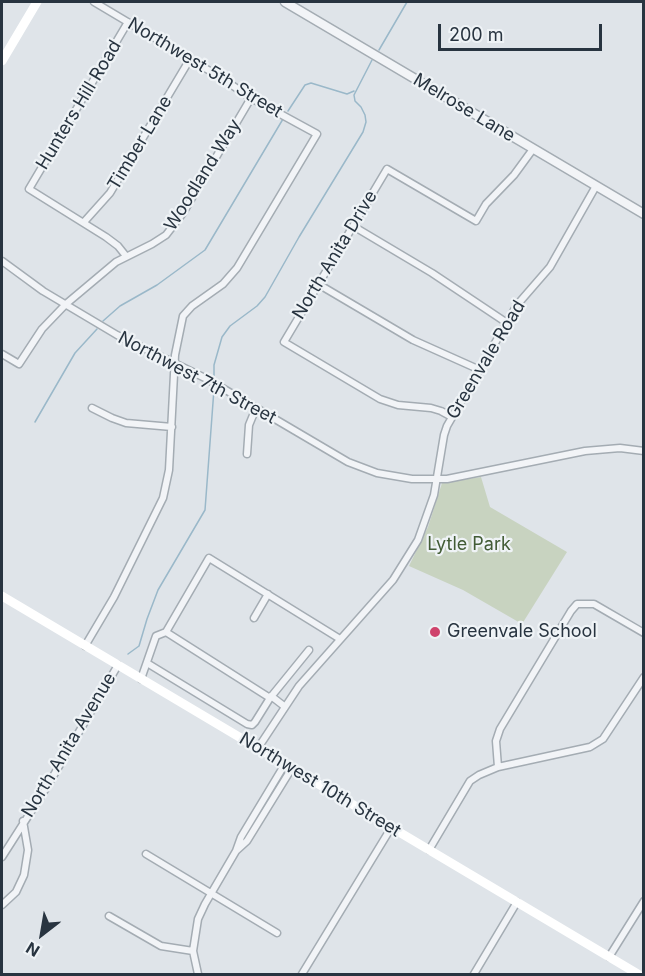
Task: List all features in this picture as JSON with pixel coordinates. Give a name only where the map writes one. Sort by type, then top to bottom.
[{"type":"main road","points":[[2,62],[37,2]]},
{"type":"main road","name":"Northwest 10th Street","points":[[2,596],[638,975]]},
{"type":"street","name":"Northwest 5th Street","points":[[94,2],[251,98],[317,134],[237,268],[223,284],[192,306],[183,316],[175,355],[176,364]]},
{"type":"street","name":"Melrose Lane","points":[[285,2],[644,214]]},
{"type":"street","name":"Hunters Hill Road","points":[[84,222],[29,189],[128,22]]},
{"type":"street","name":"Timber Lane","points":[[84,222],[113,188],[190,59]]},
{"type":"street","name":"Woodland Way","points":[[2,354],[19,364],[42,329],[66,304],[126,256],[160,240],[176,223],[251,98]]},
{"type":"street","name":"North Anita Drive","points":[[452,417],[431,408],[398,405],[380,399],[284,342],[387,169],[476,221],[486,204],[514,175],[533,149]]},
{"type":"street","name":"Greenvale Road","points":[[258,748],[285,706],[313,669],[393,580],[424,527],[438,480],[444,435],[452,417],[522,299],[550,267],[596,186]]},
{"type":"street","points":[[84,222],[118,246],[126,256]]},
{"type":"street","points":[[353,226],[432,273],[507,323]]},
{"type":"street","name":"Northwest 7th Street","points":[[2,261],[43,291],[100,325],[141,348],[207,379],[340,458],[362,468],[394,477],[438,480],[585,451],[620,448],[644,451]]},
{"type":"street","points":[[318,284],[413,340],[480,370]]},
{"type":"street","points":[[85,646],[114,597],[163,498],[169,470],[176,364]]},
{"type":"street","points":[[92,408],[126,423],[172,427]]},
{"type":"street","points":[[248,454],[249,425],[256,408]]},
{"type":"street","points":[[141,679],[156,636],[166,632],[210,558],[340,639]]},
{"type":"street","points":[[254,618],[268,594]]},
{"type":"street","points":[[498,768],[496,741],[500,729],[571,611],[578,604],[594,604],[644,633]]},
{"type":"street","points":[[166,632],[285,706]]},
{"type":"street","points":[[147,663],[252,725],[271,697],[309,650]]},
{"type":"street","name":"North Anita Avenue","points":[[2,857],[23,820],[48,785],[118,665]]},
{"type":"street","points":[[429,850],[470,781],[498,768],[590,747],[603,739],[641,688],[644,677]]},
{"type":"street","points":[[198,975],[193,951],[198,919],[211,892],[236,851],[241,837],[288,766]]},
{"type":"street","points":[[236,851],[247,841],[266,810],[288,766]]},
{"type":"street","points":[[260,806],[266,810]]},
{"type":"street","points":[[2,905],[16,892],[24,875],[28,850],[23,820]]},
{"type":"street","points":[[303,975],[391,828]]},
{"type":"street","points":[[241,837],[247,841]]},
{"type":"street","points":[[146,854],[277,933]]},
{"type":"street","points":[[609,957],[644,901]]},
{"type":"street","points":[[474,975],[517,902]]},
{"type":"street","points":[[109,916],[162,946],[193,951]]},
{"type":"green space","name":"Lytle Park","points":[[481,477],[490,507],[567,552],[522,624],[463,590],[409,566],[428,527],[442,483]]},
{"type":"waterway","points":[[379,50],[407,2]]},
{"type":"waterway","points":[[214,378],[214,365],[222,337],[230,326],[257,306],[265,297],[363,132],[366,122],[365,115],[355,101],[354,95],[372,60]]},
{"type":"waterway","points":[[288,111],[305,85],[311,83],[347,94],[354,91]]},
{"type":"waterway","points":[[103,321],[120,306],[157,285],[205,250],[283,119]]},
{"type":"waterway","points":[[35,422],[75,353],[97,329]]},
{"type":"waterway","points":[[128,654],[139,646],[158,590],[205,510],[214,389]]},
{"type":"place","name":"Greenvale School","points":[[435,632]]}]
